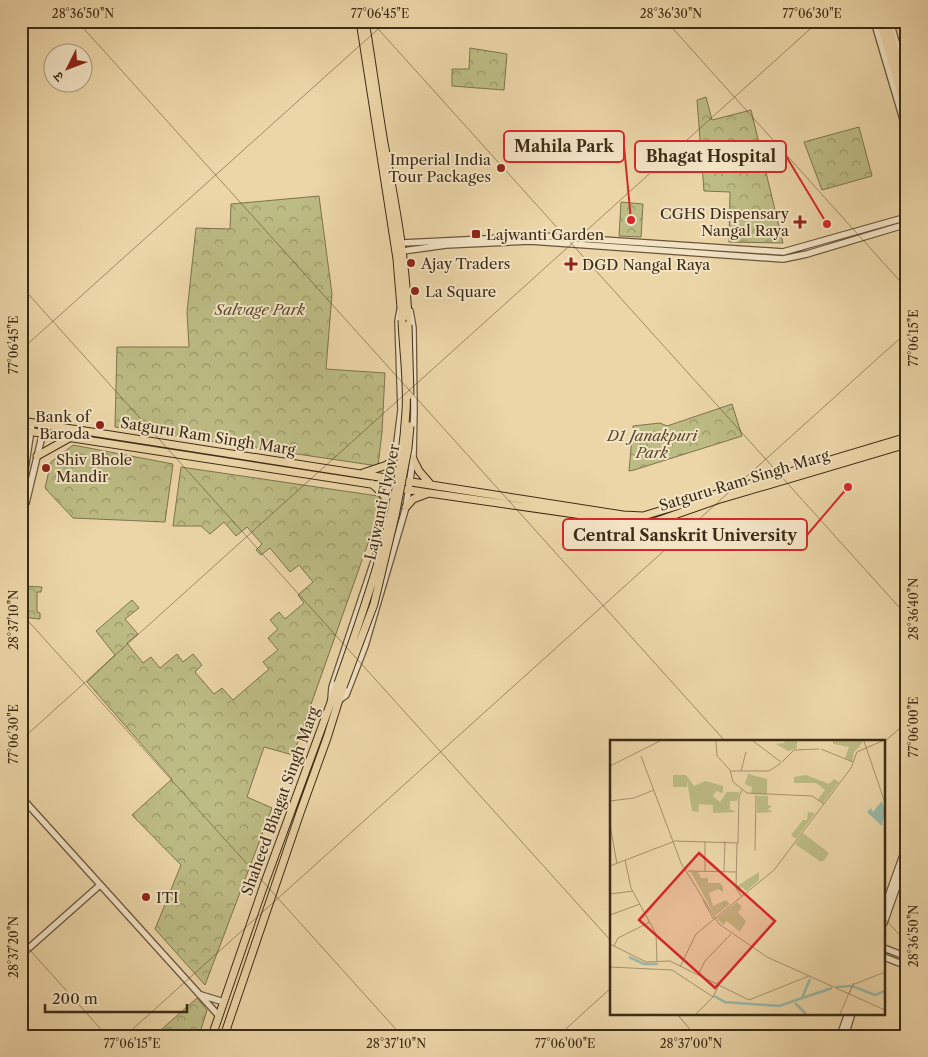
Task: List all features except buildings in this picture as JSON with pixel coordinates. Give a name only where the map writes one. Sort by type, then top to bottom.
[{"type":"main road","points":[[360,21],[380,140]]},
{"type":"main road","points":[[365,21],[380,140]]},
{"type":"main road","points":[[880,21],[907,90]]},
{"type":"main road","points":[[886,21],[907,114]]},
{"type":"main road","name":"Shaheed Bhagat Singh Marg","points":[[380,140],[402,242],[405,303]]},
{"type":"main road","name":"Shaheed Bhagat Singh Marg","points":[[380,140],[405,303]]},
{"type":"main road","name":"Lajwanti Flyover","points":[[335,701],[368,600],[391,513],[403,445],[406,409],[402,320],[405,303]]},
{"type":"main road","name":"Lajwanti Flyover","points":[[340,685],[374,604],[395,516],[408,448],[411,409],[408,325],[405,303]]},
{"type":"main road","name":"Satguru Ram Singh Marg","points":[[21,421],[71,437],[371,483],[390,483]]},
{"type":"main road","name":"Satguru Ram Singh Marg","points":[[21,430],[31,432],[42,428],[361,474],[390,483],[409,486],[622,515],[643,516],[907,437]]},
{"type":"main road","points":[[37,456],[71,437]]},
{"type":"main road","name":"Satguru Ram Singh Marg","points":[[430,489],[638,522],[657,521],[717,500],[907,444]]},
{"type":"main road","points":[[361,474],[387,465],[395,458]]},
{"type":"main road","points":[[406,507],[413,499],[430,489],[413,459]]},
{"type":"main road","points":[[371,483],[387,500]]},
{"type":"main road","name":"Shaheed Bhagat Singh Marg","points":[[387,500],[390,483]]},
{"type":"main road","name":"Shaheed Bhagat Singh Marg","points":[[212,1036],[264,885],[335,701]]},
{"type":"main road","name":"Shaheed Bhagat Singh Marg","points":[[224,1036],[335,701]]},
{"type":"street","points":[[874,21],[907,133]]},
{"type":"street","points":[[890,21],[907,78]]},
{"type":"street","points":[[402,242],[543,236],[783,252],[907,217]]},
{"type":"street","points":[[403,251],[446,244],[530,241],[784,259],[801,256],[907,224]]},
{"type":"street","points":[[390,483],[401,410],[398,321],[405,303]]},
{"type":"street","name":"Shaheed Bhagat Singh Marg","points":[[387,500],[376,555],[332,687],[335,701],[346,694],[365,646],[406,507],[413,459],[414,409],[413,328],[405,303]]},
{"type":"street","points":[[401,410],[404,413],[412,413],[414,409]]},
{"type":"street","points":[[21,497],[32,423]]},
{"type":"street","points":[[21,512],[26,503],[42,428]]},
{"type":"street","points":[[387,500],[391,497],[403,501],[406,507]]},
{"type":"street","points":[[21,797],[219,1016]]},
{"type":"street","points":[[886,902],[907,844]]},
{"type":"street","points":[[886,917],[907,858]]},
{"type":"street","points":[[21,955],[100,885]]},
{"type":"street","points":[[886,949],[907,958]]},
{"type":"street","points":[[886,958],[907,966]]},
{"type":"street","points":[[201,995],[224,1002]]},
{"type":"street","points":[[840,1036],[848,1014]]},
{"type":"street","points":[[845,1036],[852,1014]]},
{"type":"green space","points":[[470,48],[507,54],[504,90],[452,86],[452,69],[469,69]]},
{"type":"green space","points":[[706,97],[712,120],[751,110],[783,243],[729,242],[730,192],[704,191],[697,100]]},
{"type":"green space","points":[[859,127],[872,176],[822,190],[804,142]]},
{"type":"green space","name":"Salvage Park","points":[[319,196],[332,294],[326,369],[385,373],[378,466],[115,427],[117,347],[189,347],[187,312],[196,228],[230,229],[231,204]]},
{"type":"green space","points":[[621,202],[643,204],[641,237],[619,236]]},
{"type":"green space","name":"D1 Janakpuri Park","points":[[732,404],[742,436],[629,471],[633,426],[660,423],[667,426]]},
{"type":"green space","points":[[73,445],[173,464],[165,522],[73,518],[45,488],[51,462]]},
{"type":"green space","points":[[181,467],[378,496],[382,504],[293,755],[264,747],[247,797],[272,808],[205,985],[155,929],[181,865],[132,815],[172,779],[87,682],[115,655],[96,631],[132,600],[139,608],[125,619],[138,634],[127,643],[143,663],[151,657],[160,668],[177,654],[183,662],[193,654],[202,665],[195,672],[214,694],[222,688],[233,700],[269,669],[263,662],[278,650],[268,638],[278,629],[270,620],[279,612],[285,619],[304,603],[298,595],[313,582],[299,565],[290,572],[270,548],[261,555],[256,550],[262,544],[247,527],[236,536],[224,522],[210,534],[201,526],[173,526]]},
{"type":"green space","points":[[21,586],[42,587],[41,592],[37,592],[37,612],[40,613],[40,619],[21,617]]},
{"type":"green space","points":[[197,998],[207,1010],[199,1036],[154,1036]]},
{"type":"place","name":"Imperial India Tour Packages","points":[[501,168]]},
{"type":"place","name":"Mahila Park","points":[[631,220]]},
{"type":"place","name":"CGHS Dispensary Nangal Raya","points":[[800,222]]},
{"type":"place","name":"Bhagat Hospital","points":[[827,224]]},
{"type":"place","name":"Lajwanti Garden","points":[[476,234]]},
{"type":"place","name":"Ajay Traders","points":[[411,263]]},
{"type":"place","name":"DGD Nangal Raya","points":[[571,264]]},
{"type":"place","name":"La Square","points":[[415,291]]},
{"type":"place","name":"Bank of Baroda","points":[[100,425]]},
{"type":"place","name":"Shiv Bhole Mandir","points":[[46,468]]},
{"type":"place","name":"Central Sanskrit University","points":[[848,487]]},
{"type":"place","name":"ITI","points":[[146,897]]}]
